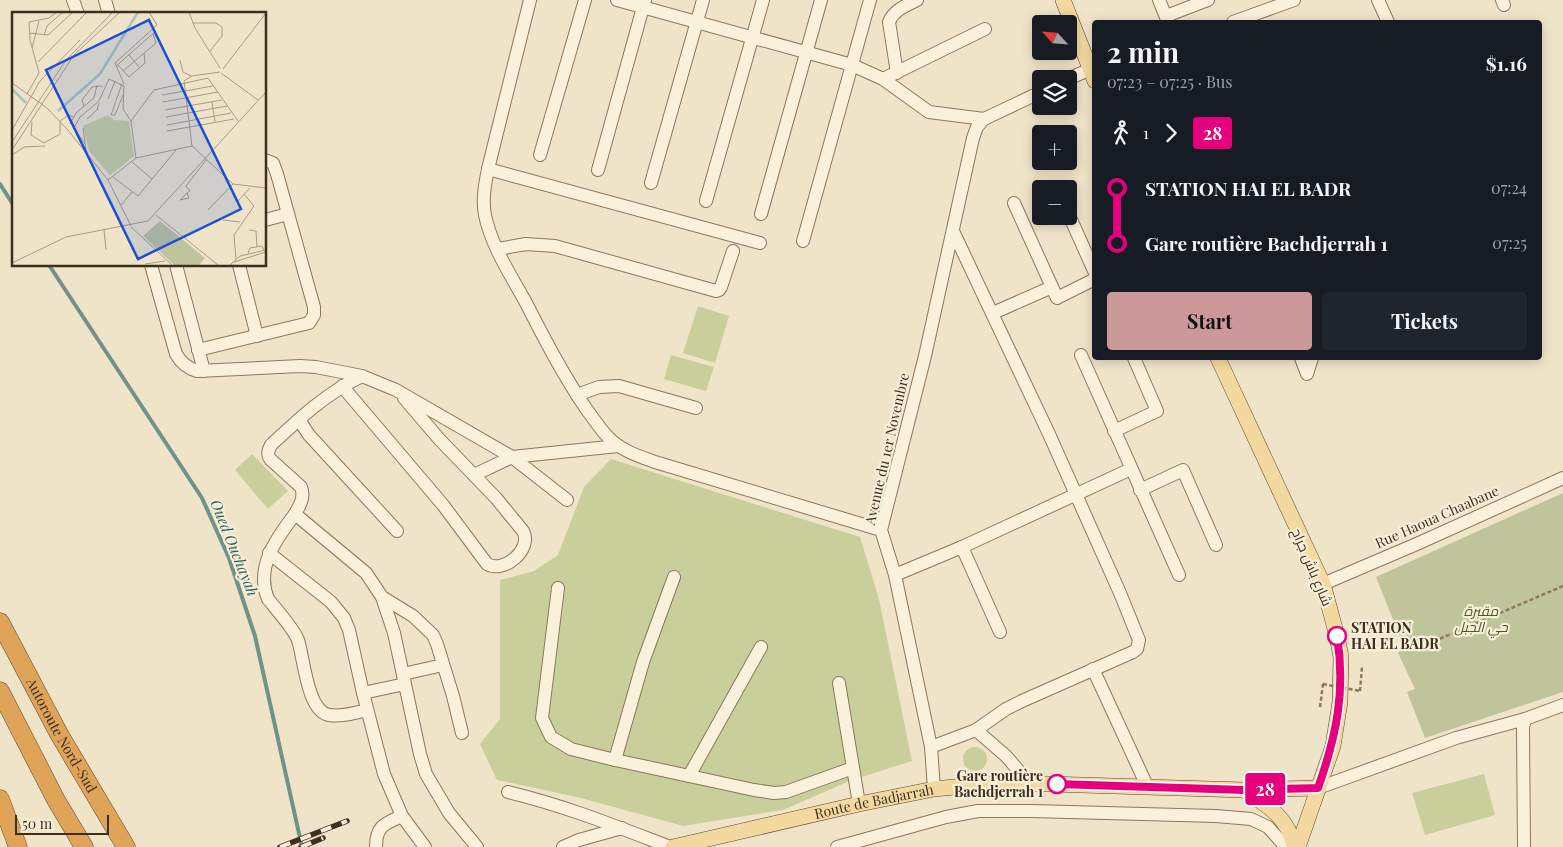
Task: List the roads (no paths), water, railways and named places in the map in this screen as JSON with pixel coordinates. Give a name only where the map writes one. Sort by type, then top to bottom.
[{"type":"highway","name":"Autoroute Nord-Sud","points":[[0,622],[59,734],[126,847]]},
{"type":"highway","points":[[0,691],[56,800],[84,847]]},
{"type":"highway","points":[[0,799],[18,847]]},
{"type":"main road","points":[[1063,0],[1092,70]]},
{"type":"main road","name":"شارع باش جراح","points":[[1219,360],[1323,584],[1341,657],[1340,702],[1332,746],[1298,847]]},
{"type":"main road","name":"Route de Badjarrah","points":[[671,847],[859,804],[934,789],[991,784],[1244,790],[1318,788]]},
{"type":"main road","points":[[1244,790],[1279,816],[1289,829],[1294,847]]},
{"type":"street","points":[[73,0],[77,12]]},
{"type":"street","points":[[530,0],[488,170],[484,194],[484,212],[488,228],[498,250],[577,395],[607,437],[618,446],[654,462],[881,530]]},
{"type":"street","points":[[540,155],[585,0]]},
{"type":"street","points":[[617,0],[644,4],[696,22],[852,65],[883,79],[929,112],[984,119],[1032,96]]},
{"type":"street","points":[[651,183],[703,0]]},
{"type":"street","points":[[706,201],[763,0]]},
{"type":"street","points":[[761,214],[821,0]]},
{"type":"street","points":[[803,241],[870,0]]},
{"type":"street","points":[[897,73],[889,22],[899,8],[917,0]]},
{"type":"street","points":[[1159,0],[1167,19],[1208,0]]},
{"type":"street","points":[[1239,20],[1294,0]]},
{"type":"street","points":[[1378,0],[1387,20]]},
{"type":"street","points":[[598,170],[644,4]]},
{"type":"street","points":[[883,79],[985,29]]},
{"type":"street","points":[[1077,76],[1092,72]]},
{"type":"street","name":"Avenue du 1er Novembre","points":[[934,789],[931,748],[895,575],[881,530],[925,356],[973,138],[984,119]]},
{"type":"street","points":[[198,350],[309,323],[314,315],[314,307],[273,163],[266,160]]},
{"type":"street","points":[[488,170],[760,243]]},
{"type":"street","points":[[1014,203],[1057,298],[1092,280]]},
{"type":"street","points":[[266,220],[288,214]]},
{"type":"street","points":[[1073,225],[1092,266]]},
{"type":"street","points":[[931,748],[976,730],[1022,701],[1133,652],[1137,649],[1139,640],[1094,534],[953,230]]},
{"type":"street","points":[[498,250],[526,244],[555,246],[716,291],[721,287],[732,251]]},
{"type":"street","points":[[151,266],[176,354],[180,362],[192,369],[204,371],[300,366],[316,367],[362,376],[396,390],[512,457],[567,500]]},
{"type":"street","points":[[176,266],[204,371]]},
{"type":"street","points":[[239,266],[257,336]]},
{"type":"street","points":[[993,313],[1052,287]]},
{"type":"street","points":[[1081,355],[1179,575]]},
{"type":"street","points":[[1114,431],[1157,411],[1135,360]]},
{"type":"street","points":[[1302,360],[1307,374],[1311,360]]},
{"type":"street","points":[[362,376],[324,398],[271,445],[268,454],[270,459],[301,487],[303,492],[302,500],[295,514],[269,553],[264,566],[263,577],[268,599],[297,638],[315,705],[322,713],[327,715],[344,715],[367,710]]},
{"type":"street","points":[[342,386],[443,505],[487,564],[498,566],[508,562],[525,544],[526,535],[396,390]]},
{"type":"street","points":[[577,395],[599,387],[619,386],[696,408]]},
{"type":"street","points":[[299,420],[309,435],[397,531]]},
{"type":"street","points":[[474,475],[512,457],[618,446]]},
{"type":"street","points":[[895,575],[1076,496],[1131,469]]},
{"type":"street","points":[[1140,490],[1183,470],[1216,545]]},
{"type":"street","name":"Rue Haoua Chaabane","points":[[1323,584],[1563,478]]},
{"type":"street","points":[[295,514],[366,573],[382,597],[394,633],[426,774],[449,813],[477,847]]},
{"type":"street","points":[[962,547],[1000,632]]},
{"type":"street","points":[[269,553],[331,602],[344,618],[349,630],[384,774],[402,816],[425,847]]},
{"type":"street","points":[[615,760],[643,662],[674,577]]},
{"type":"street","points":[[558,588],[542,718],[551,737],[571,749],[774,793],[799,788],[853,768]]},
{"type":"street","points":[[382,597],[413,616],[433,635],[462,733]]},
{"type":"street","points":[[689,776],[761,647]]},
{"type":"street","points":[[363,693],[443,665]]},
{"type":"street","points":[[1093,669],[1148,788]]},
{"type":"street","points":[[839,683],[859,804]]},
{"type":"street","points":[[1318,788],[1456,738],[1525,719],[1563,706]]},
{"type":"street","points":[[1524,847],[1523,728],[1525,719]]},
{"type":"street","points":[[976,730],[1006,756],[1030,784]]},
{"type":"street","points":[[508,792],[554,803],[671,847]]},
{"type":"street","points":[[837,847],[946,816],[978,811],[1032,811],[1216,816],[1251,820],[1268,827],[1284,844],[1284,847]]},
{"type":"street","points":[[376,847],[376,839],[380,828],[384,824],[402,816]]},
{"type":"street","points":[[563,847],[579,840],[622,828]]},
{"type":"waterway","name":"Oued Ouchayah","points":[[0,184],[12,203]]},
{"type":"waterway","name":"Oued Ouchayah","points":[[50,266],[202,498],[229,558],[255,636],[302,847]]},
{"type":"railway","points":[[280,847],[347,821]]},
{"type":"railway","points":[[301,847],[323,838]]},
{"type":"place","name":"STATION HAI EL BADR","points":[[1337,636]]},
{"type":"place","name":"Gare routière Bachdjerrah 1","points":[[1057,784]]},
{"type":"park label","name":"مقبرة حي الجبل","points":[[1481,620]]}]
